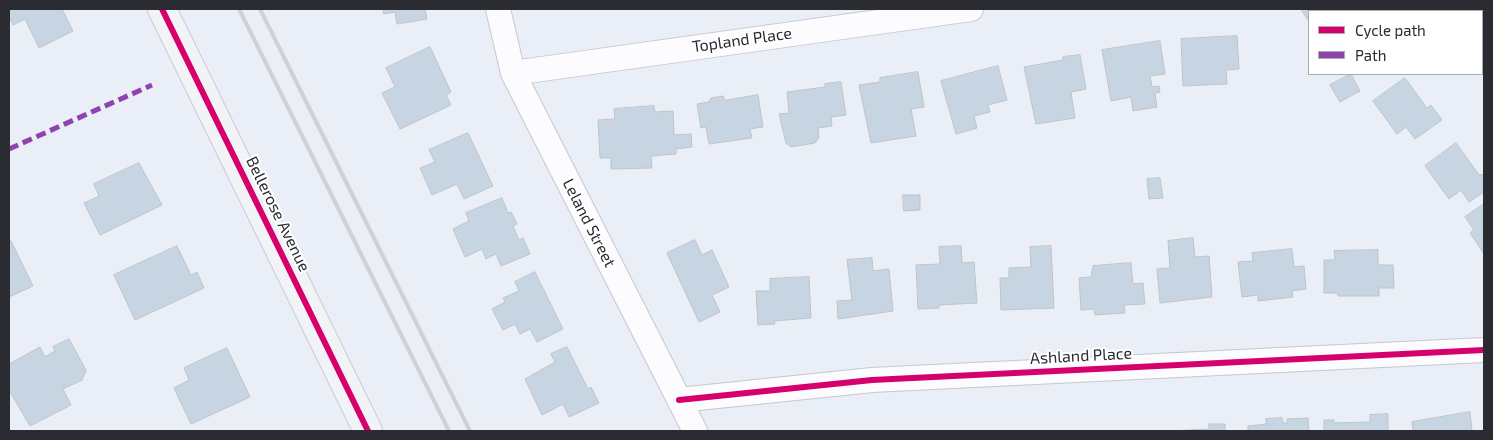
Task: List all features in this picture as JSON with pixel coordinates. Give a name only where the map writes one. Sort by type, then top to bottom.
[{"type":"street","name":"Bellerose Avenue","points":[[162,9],[368,431]]},
{"type":"street","name":"Leland Street","points":[[498,9],[514,73],[695,431]]},
{"type":"street","name":"Topland Place","points":[[514,73],[971,9]]},
{"type":"street","name":"Ashland Place","points":[[679,400],[872,380],[1484,350]]},
{"type":"building","points":[[9,9],[62,9],[73,31],[39,48],[25,19],[13,25],[9,17]]},
{"type":"building","points":[[383,9],[425,9],[427,19],[397,24],[395,12],[384,14]]},
{"type":"building","points":[[1301,9],[1351,10],[1308,10],[1308,20]]},
{"type":"building","points":[[1237,36],[1239,69],[1226,70],[1227,84],[1183,86],[1181,39]]},
{"type":"building","points":[[1160,41],[1165,74],[1150,76],[1152,87],[1159,86],[1160,92],[1155,93],[1157,107],[1133,111],[1131,97],[1111,101],[1102,50]]},
{"type":"building","points":[[430,47],[451,92],[446,95],[451,105],[400,129],[382,93],[395,87],[386,68]]},
{"type":"building","points":[[1080,55],[1086,89],[1071,92],[1075,118],[1036,124],[1024,67],[1063,60],[1063,57]]},
{"type":"building","points":[[998,66],[1007,100],[988,105],[990,112],[974,116],[977,128],[956,134],[941,81]]},
{"type":"building","points":[[918,72],[924,107],[911,109],[916,136],[871,143],[859,85],[880,82],[880,78]]},
{"type":"building","points":[[1352,75],[1360,91],[1340,102],[1330,85]]},
{"type":"building","points":[[1405,78],[1427,108],[1431,105],[1442,120],[1415,139],[1406,127],[1397,134],[1373,101]]},
{"type":"building","points":[[841,82],[846,115],[831,117],[832,126],[818,128],[819,138],[815,143],[791,147],[786,143],[779,114],[789,113],[787,92],[825,87],[825,84]]},
{"type":"building","points":[[758,95],[763,127],[750,129],[752,138],[709,144],[706,127],[701,128],[697,104],[709,102],[711,98],[723,96],[725,100]]},
{"type":"building","points":[[654,106],[655,112],[673,111],[674,135],[691,134],[692,147],[676,149],[676,154],[651,156],[652,168],[611,169],[611,158],[600,158],[598,120],[615,119],[614,109]]},
{"type":"building","points":[[468,133],[493,186],[464,199],[457,184],[432,195],[420,168],[435,162],[429,150]]},
{"type":"building","points":[[1456,143],[1479,175],[1484,174],[1484,192],[1469,202],[1461,190],[1449,199],[1425,166]]},
{"type":"building","points":[[139,163],[162,205],[100,235],[84,203],[99,196],[94,184]]},
{"type":"building","points":[[1160,178],[1163,198],[1149,199],[1147,179]]},
{"type":"building","points":[[903,195],[920,195],[920,210],[904,211]]},
{"type":"building","points":[[502,198],[508,213],[511,212],[517,224],[513,226],[519,240],[523,238],[530,254],[501,266],[496,254],[486,259],[482,249],[465,257],[453,229],[469,221],[466,213]]},
{"type":"building","points":[[1484,204],[1484,254],[1470,233],[1474,230],[1465,217]]},
{"type":"building","points":[[1193,238],[1195,257],[1209,256],[1212,297],[1160,303],[1157,269],[1170,268],[1168,241]]},
{"type":"building","points":[[695,240],[702,255],[712,250],[729,287],[712,295],[720,312],[699,322],[667,253]]},
{"type":"building","points":[[11,241],[33,286],[9,297],[9,243]]},
{"type":"building","points":[[177,246],[191,275],[197,272],[204,288],[135,320],[114,275]]},
{"type":"building","points":[[961,246],[962,263],[974,262],[977,303],[939,305],[939,308],[918,309],[916,265],[940,264],[939,247]]},
{"type":"building","points":[[1051,246],[1054,308],[1001,310],[1000,278],[1009,278],[1009,268],[1031,267],[1030,247]]},
{"type":"building","points":[[1292,249],[1294,267],[1304,266],[1306,289],[1292,291],[1293,297],[1258,301],[1258,295],[1242,297],[1238,262],[1253,261],[1252,253]]},
{"type":"building","points":[[1378,250],[1378,265],[1393,265],[1394,288],[1379,288],[1379,296],[1338,296],[1338,293],[1324,293],[1324,260],[1335,260],[1334,251]]},
{"type":"building","points":[[872,258],[873,271],[889,269],[893,311],[838,319],[837,301],[852,300],[847,260]]},
{"type":"building","points":[[1131,263],[1133,284],[1143,283],[1145,304],[1124,305],[1125,313],[1095,315],[1094,309],[1081,310],[1079,278],[1091,277],[1093,266]]},
{"type":"building","points":[[535,272],[563,329],[537,342],[530,329],[520,334],[515,324],[503,330],[492,309],[505,302],[503,298],[519,291],[515,282]]},
{"type":"building","points":[[809,277],[811,318],[774,321],[775,324],[758,325],[756,291],[770,291],[770,279]]},
{"type":"building","points":[[69,339],[86,370],[82,380],[63,389],[71,405],[30,426],[9,390],[9,364],[40,347],[45,357],[55,351],[53,347]]},
{"type":"building","points":[[567,347],[588,389],[591,387],[599,403],[569,417],[563,404],[542,415],[525,379],[555,362],[551,354]]},
{"type":"building","points":[[227,348],[250,397],[191,424],[174,388],[189,380],[184,368]]},
{"type":"building","points":[[1470,412],[1472,431],[1413,431],[1412,422]]},
{"type":"building","points":[[1388,414],[1388,431],[1324,431],[1324,420],[1334,420],[1334,423],[1370,422],[1370,415]]},
{"type":"building","points":[[1282,418],[1283,423],[1288,423],[1287,419],[1308,418],[1309,431],[1248,431],[1248,426],[1266,424],[1266,419]]},
{"type":"building","points":[[1209,424],[1225,424],[1225,431],[1170,431],[1209,429]]},
{"type":"railway","points":[[239,9],[449,431]]},
{"type":"railway","points":[[260,9],[470,431]]},
{"type":"marked path","points":[[9,149],[152,85]]},
{"type":"cycle path","points":[[162,9],[368,431]]},
{"type":"cycle path","points":[[679,400],[872,380],[1484,350]]}]
